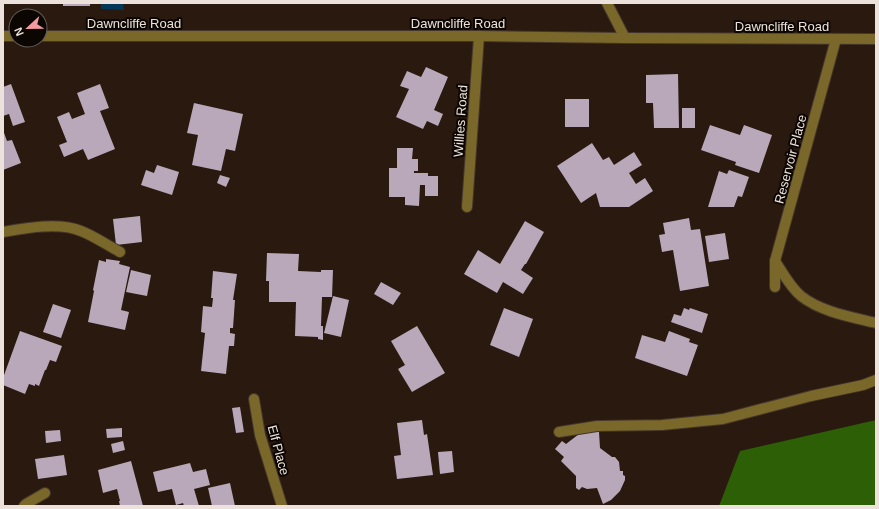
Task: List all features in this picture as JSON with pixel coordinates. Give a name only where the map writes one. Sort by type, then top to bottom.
[{"type":"street","points":[[607,3],[624,38]]},
{"type":"street","name":"Dawncliffe Road","points":[[48,36],[479,36],[876,39]]},
{"type":"street","name":"Willies Road","points":[[467,207],[479,36]]},
{"type":"street","name":"Reservoir Place","points":[[775,288],[775,262],[836,39]]},
{"type":"street","points":[[3,232],[35,227],[66,227],[80,230],[120,252]]},
{"type":"street","points":[[775,262],[788,282],[801,296],[823,308],[876,323]]},
{"type":"street","points":[[559,432],[597,426],[662,425],[723,419],[863,385],[876,380]]},
{"type":"street","name":"Elf Place","points":[[254,399],[260,435],[282,506]]},
{"type":"street","points":[[24,506],[45,493]]},
{"type":"green space","points":[[876,420],[876,506],[719,506],[740,451]]},
{"type":"water","points":[[101,3],[123,3],[124,10],[101,9]]},
{"type":"building","points":[[63,3],[90,3],[90,6],[63,6]]},
{"type":"building","points":[[426,67],[448,77],[434,110],[443,114],[438,126],[427,121],[423,129],[396,117],[409,89],[400,86],[407,71],[421,77]]},
{"type":"building","points":[[678,74],[679,128],[654,128],[653,103],[646,103],[646,75]]},
{"type":"building","points":[[11,84],[25,122],[13,126],[9,114],[3,116],[3,87]]},
{"type":"building","points":[[100,84],[109,108],[100,111],[115,149],[88,160],[83,149],[64,157],[59,145],[67,142],[57,117],[69,112],[72,119],[85,114],[77,93]]},
{"type":"building","points":[[565,99],[589,99],[589,127],[565,127]]},
{"type":"building","points":[[194,103],[243,114],[235,151],[226,149],[221,171],[192,165],[198,135],[187,133]]},
{"type":"building","points":[[682,108],[695,108],[695,128],[682,128]]},
{"type":"building","points":[[710,125],[740,135],[744,125],[772,135],[759,173],[735,165],[736,162],[701,150]]},
{"type":"building","points":[[3,130],[7,141],[12,140],[21,163],[3,170]]},
{"type":"building","points":[[592,143],[603,160],[609,157],[614,165],[634,152],[642,165],[629,173],[636,184],[645,178],[653,191],[629,207],[600,207],[596,193],[581,203],[557,166]]},
{"type":"building","points":[[397,148],[413,148],[412,159],[418,159],[418,171],[414,171],[414,173],[428,173],[428,176],[438,176],[438,196],[425,196],[425,185],[420,185],[419,206],[405,205],[405,197],[389,197],[389,168],[397,168]]},
{"type":"building","points":[[157,165],[179,172],[172,195],[141,185],[146,170],[154,173]]},
{"type":"building","points":[[729,170],[749,177],[742,197],[738,196],[734,207],[708,207],[719,171],[727,174]]},
{"type":"building","points":[[220,175],[230,178],[226,187],[217,183]]},
{"type":"building","points":[[140,216],[142,242],[116,245],[113,219]]},
{"type":"building","points":[[689,218],[691,230],[700,229],[709,286],[680,291],[673,250],[662,252],[659,235],[665,234],[663,223]]},
{"type":"building","points":[[525,221],[544,232],[521,270],[533,278],[523,294],[503,282],[497,293],[464,274],[478,250],[500,264]]},
{"type":"building","points":[[725,233],[729,259],[709,262],[705,236]]},
{"type":"building","points":[[267,253],[299,254],[298,271],[321,272],[321,270],[333,270],[332,297],[322,297],[321,326],[323,326],[323,340],[318,339],[318,337],[295,336],[296,302],[269,302],[269,281],[266,281]]},
{"type":"building","points":[[106,259],[120,261],[119,264],[130,267],[121,310],[129,312],[125,330],[88,322],[99,260],[106,262]]},
{"type":"building","points":[[131,270],[151,275],[147,296],[126,292]]},
{"type":"building","points":[[213,271],[237,274],[233,300],[235,300],[233,328],[230,328],[230,333],[235,334],[234,346],[229,346],[226,374],[201,371],[205,333],[201,332],[203,306],[212,307],[213,298],[211,298]]},
{"type":"building","points":[[381,282],[401,293],[393,305],[374,294]]},
{"type":"building","points":[[333,296],[349,300],[341,337],[324,333]]},
{"type":"building","points":[[53,304],[71,310],[61,338],[43,332]]},
{"type":"building","points":[[504,308],[533,319],[519,357],[490,345]]},
{"type":"building","points":[[684,308],[689,310],[690,308],[708,314],[702,333],[671,322],[674,314],[681,316]]},
{"type":"building","points":[[417,326],[445,373],[412,392],[398,369],[405,365],[391,341]]},
{"type":"building","points":[[20,331],[62,346],[56,362],[50,360],[39,386],[29,384],[25,394],[3,385],[3,378]]},
{"type":"building","points":[[669,331],[690,339],[689,342],[698,345],[687,376],[635,358],[642,335],[665,342]]},
{"type":"building","points":[[240,407],[244,432],[236,433],[232,408]]},
{"type":"building","points":[[422,420],[424,435],[427,434],[433,475],[397,479],[394,456],[401,455],[397,423]]},
{"type":"building","points":[[122,428],[122,437],[107,438],[106,429]]},
{"type":"building","points":[[60,430],[61,441],[46,443],[45,431]]},
{"type":"building","points":[[588,431],[599,432],[600,448],[612,457],[615,457],[619,462],[620,471],[623,471],[623,475],[625,476],[625,480],[620,491],[611,500],[603,504],[597,488],[587,489],[582,487],[579,490],[576,488],[576,476],[561,461],[564,457],[555,449],[562,441],[566,444],[579,434]]},
{"type":"building","points":[[123,441],[125,450],[113,453],[111,444]]},
{"type":"building","points":[[452,451],[454,472],[440,474],[438,452]]},
{"type":"building","points":[[64,455],[67,475],[38,479],[35,459]]},
{"type":"building","points":[[131,461],[143,506],[120,506],[117,489],[103,493],[98,470]]},
{"type":"building","points":[[190,463],[193,472],[206,469],[210,485],[194,489],[199,506],[184,506],[183,503],[176,505],[172,489],[158,492],[153,472]]},
{"type":"building","points":[[230,483],[235,506],[212,506],[208,488]]}]
